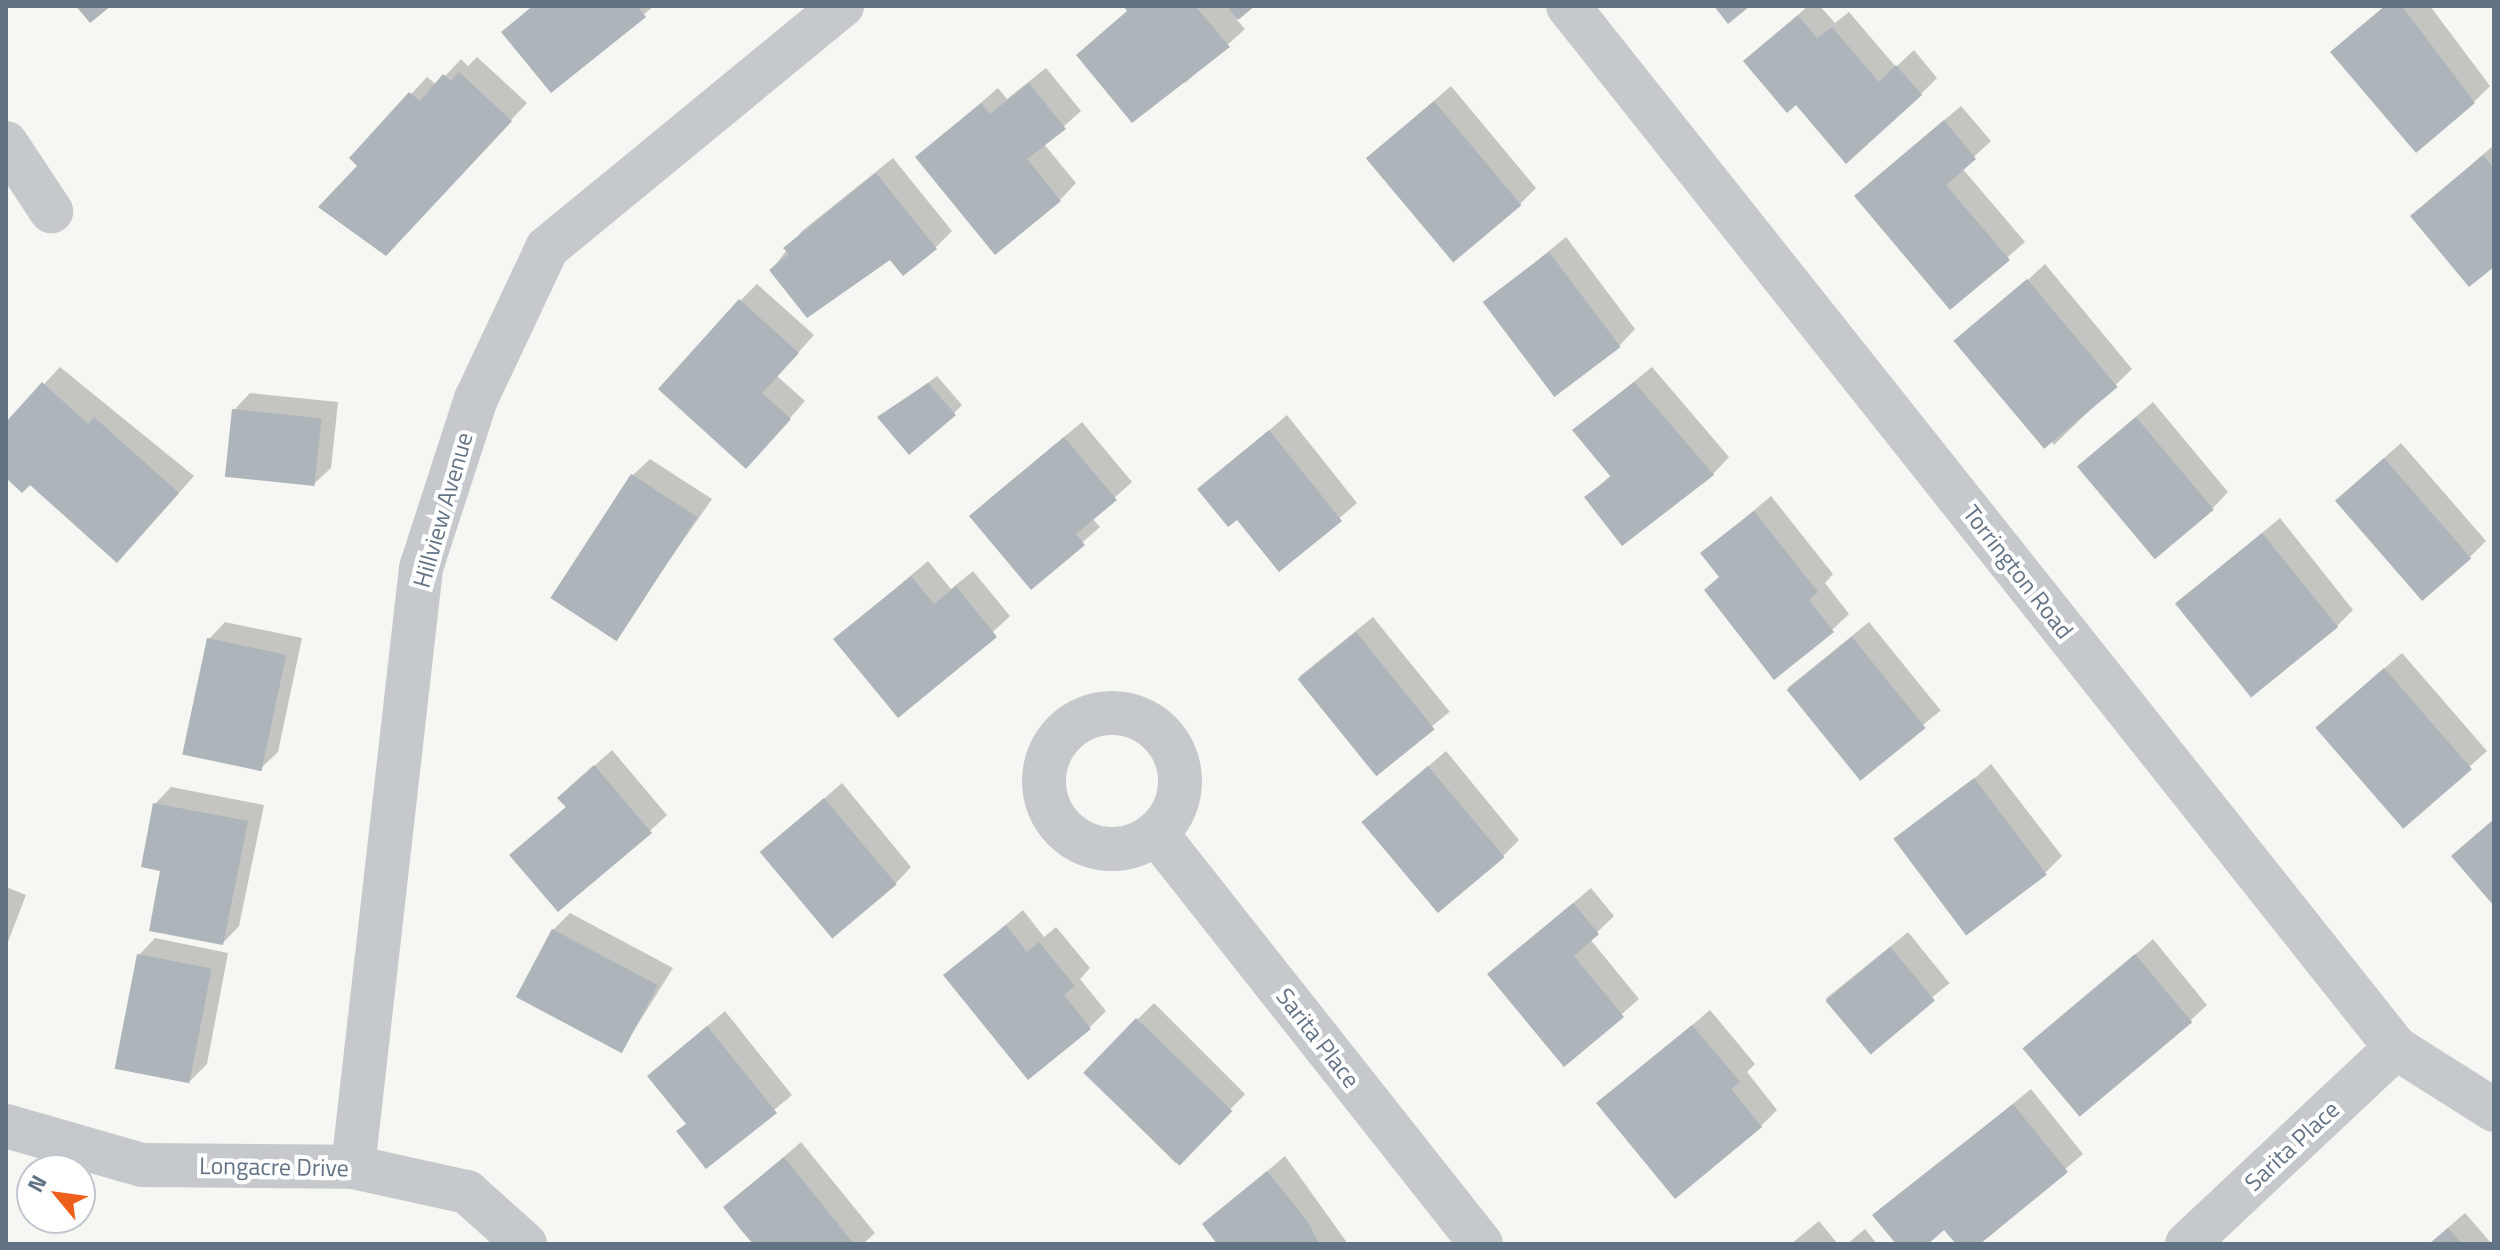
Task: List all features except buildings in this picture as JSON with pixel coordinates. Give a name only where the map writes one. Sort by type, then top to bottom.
[{"type":"street","name":"Hillview Avenue","points":[[353,1167],[421,568],[476,399],[547,248],[842,6]]},
{"type":"street","name":"Torrington Road","points":[[1568,6],[2396,1048],[2494,1110]]},
{"type":"street","points":[[6,143],[51,211]]},
{"type":"street","name":"Sarita Place","points":[[1156,833],[1481,1244]]},
{"type":"street","name":"Sarita Place","points":[[2187,1244],[2396,1048]]},
{"type":"street","name":"Longacre Drive","points":[[6,1126],[142,1165],[353,1167],[467,1192],[525,1244]]}]
